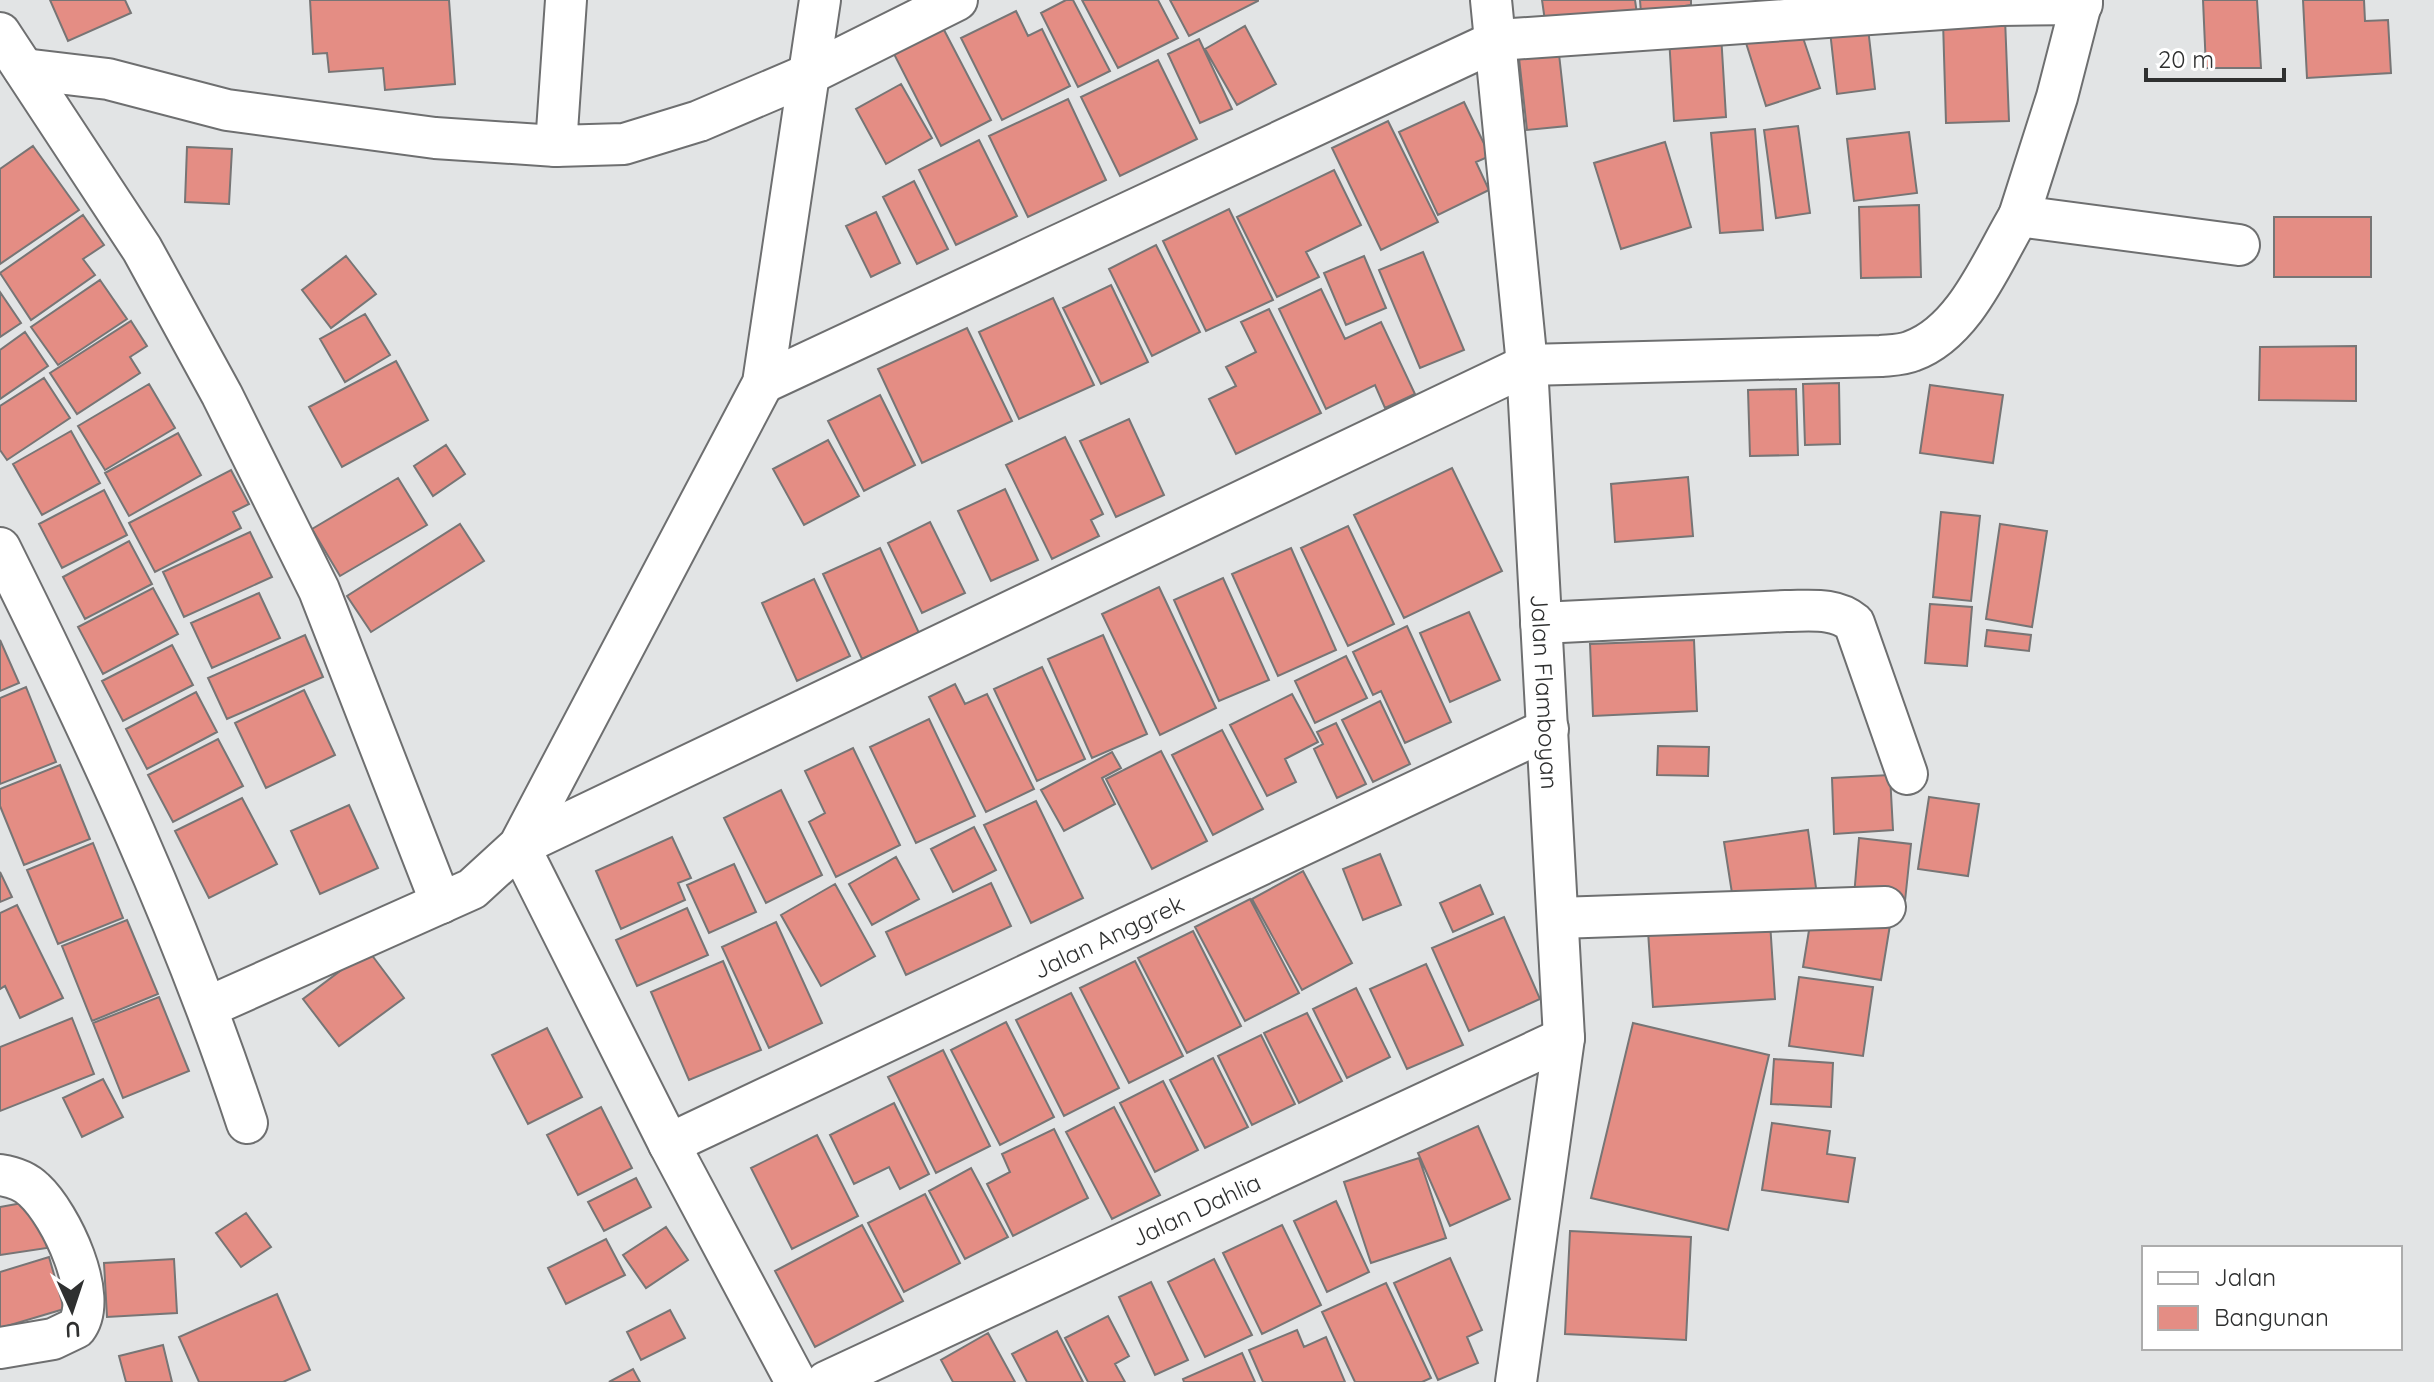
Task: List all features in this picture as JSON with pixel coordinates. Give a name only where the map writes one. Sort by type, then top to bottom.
[{"type":"street","points":[[556,146],[566,0]]},
{"type":"street","points":[[519,846],[763,383],[820,0]]},
{"type":"street","points":[[24,69],[108,79],[227,110],[435,138],[556,146],[624,144],[699,121],[807,75],[957,0]]},
{"type":"street","name":"Jalan Flamboyan","points":[[1491,0],[1498,40],[1527,365],[1564,1038],[1513,1381]]},
{"type":"street","points":[[208,1007],[472,889],[519,846],[1527,365],[1881,356],[1911,352],[1935,339],[1958,316],[2019,216],[2053,111],[2082,2],[1498,40],[763,383]]},
{"type":"street","points":[[0,33],[142,249],[222,395],[319,590],[441,903]]},
{"type":"street","points":[[2019,216],[2239,245]]},
{"type":"street","points":[[0,548],[116,793],[208,1007],[247,1123]]},
{"type":"street","points":[[1541,623],[1786,611],[1826,610],[1845,615],[1854,623],[1907,774]]},
{"type":"street","name":"Jalan Anggrek","points":[[669,1144],[1548,729]]},
{"type":"street","points":[[519,846],[669,1144],[796,1382]]},
{"type":"street","points":[[1558,918],[1885,907]]},
{"type":"street","name":"Jalan Dahlia","points":[[826,1382],[1564,1038]]},
{"type":"street","points":[[0,1175],[13,1177],[33,1189],[56,1219],[76,1263],[85,1309],[76,1328],[53,1339],[0,1348]]},
{"type":"building","points":[[50,0],[125,0],[131,13],[68,41]]},
{"type":"building","points":[[310,0],[449,0],[455,84],[385,90],[383,68],[329,72],[327,53],[313,54]]},
{"type":"building","points":[[1066,0],[1073,0],[1110,71],[1078,87],[1041,13]]},
{"type":"building","points":[[1082,0],[1158,0],[1178,38],[1118,68]]},
{"type":"building","points":[[1170,0],[1258,0],[1258,1],[1189,36]]},
{"type":"building","points":[[1542,0],[1635,0],[1637,14],[1546,28]]},
{"type":"building","points":[[1640,0],[1691,0],[1691,5],[1641,13]]},
{"type":"building","points":[[2203,0],[2257,0],[2261,68],[2206,68]]},
{"type":"building","points":[[2303,0],[2364,0],[2365,21],[2388,20],[2391,73],[2307,78]]},
{"type":"building","points":[[1016,11],[1028,36],[1042,29],[1070,86],[1002,120],[961,38]]},
{"type":"building","points":[[2005,18],[2009,121],[1946,123],[1943,21]]},
{"type":"building","points":[[1245,26],[1276,84],[1237,105],[1205,49]]},
{"type":"building","points":[[1799,26],[1820,88],[1766,106],[1746,43]]},
{"type":"building","points":[[943,28],[991,120],[941,146],[894,54]]},
{"type":"building","points":[[1868,28],[1875,89],[1837,94],[1830,31]]},
{"type":"building","points":[[1721,34],[1726,117],[1674,121],[1669,37]]},
{"type":"building","points":[[1199,39],[1232,109],[1200,123],[1168,54]]},
{"type":"building","points":[[1559,54],[1567,126],[1527,130],[1519,58]]},
{"type":"building","points":[[1158,60],[1197,139],[1120,176],[1081,97]]},
{"type":"building","points":[[901,84],[932,138],[886,164],[856,109]]},
{"type":"building","points":[[1068,99],[1106,180],[1028,217],[989,136]]},
{"type":"building","points":[[1464,102],[1490,156],[1476,162],[1489,190],[1438,215],[1399,132]]},
{"type":"building","points":[[1388,121],[1438,222],[1381,250],[1332,148]]},
{"type":"building","points":[[1798,126],[1810,213],[1776,218],[1764,130]]},
{"type":"building","points":[[1755,129],[1763,230],[1720,233],[1711,133]]},
{"type":"building","points":[[1909,132],[1917,193],[1854,201],[1847,139]]},
{"type":"building","points":[[979,140],[1017,216],[956,245],[919,170]]},
{"type":"building","points":[[1665,142],[1691,227],[1621,249],[1594,163]]},
{"type":"building","points":[[33,146],[79,210],[0,264],[0,169]]},
{"type":"building","points":[[187,147],[232,149],[229,204],[185,202]]},
{"type":"building","points":[[1334,170],[1361,225],[1306,252],[1319,277],[1277,297],[1237,217]]},
{"type":"building","points":[[914,181],[948,249],[917,264],[883,197]]},
{"type":"building","points":[[1919,205],[1921,277],[1861,278],[1859,207]]},
{"type":"building","points":[[1229,209],[1273,300],[1206,331],[1163,241]]},
{"type":"building","points":[[876,212],[900,263],[871,277],[846,226]]},
{"type":"building","points":[[83,215],[104,245],[83,259],[95,275],[31,320],[0,273]]},
{"type":"building","points":[[2274,217],[2371,217],[2371,277],[2274,277]]},
{"type":"building","points":[[1156,245],[1200,332],[1152,356],[1109,269]]},
{"type":"building","points":[[1423,252],[1464,350],[1420,368],[1379,270]]},
{"type":"building","points":[[346,256],[376,294],[331,328],[302,290]]},
{"type":"building","points":[[1364,256],[1386,308],[1346,325],[1324,273]]},
{"type":"building","points":[[100,280],[127,319],[58,365],[31,327]]},
{"type":"building","points":[[1111,285],[1148,362],[1101,384],[1063,308]]},
{"type":"building","points":[[1321,289],[1345,339],[1381,322],[1415,394],[1385,408],[1375,385],[1326,409],[1279,309]]},
{"type":"building","points":[[0,292],[21,323],[0,337]]},
{"type":"building","points":[[1053,298],[1094,385],[1019,419],[979,332]]},
{"type":"building","points":[[1269,309],[1321,413],[1236,454],[1209,399],[1236,386],[1226,367],[1256,352],[1241,322]]},
{"type":"building","points":[[365,314],[390,355],[345,382],[320,339]]},
{"type":"building","points":[[131,321],[147,346],[130,357],[140,373],[77,414],[50,373]]},
{"type":"building","points":[[967,328],[1012,421],[922,463],[878,369]]},
{"type":"building","points":[[25,332],[48,366],[0,399],[0,350]]},
{"type":"building","points":[[2356,346],[2356,401],[2259,400],[2260,347]]},
{"type":"building","points":[[396,361],[428,420],[342,467],[309,407]]},
{"type":"building","points":[[44,378],[70,418],[7,460],[0,450],[0,406]]},
{"type":"building","points":[[1839,383],[1840,444],[1805,445],[1803,384]]},
{"type":"building","points":[[149,384],[175,428],[105,470],[78,426]]},
{"type":"building","points":[[1930,385],[2003,395],[1993,463],[1920,453]]},
{"type":"building","points":[[1796,389],[1798,455],[1750,456],[1748,390]]},
{"type":"building","points":[[880,395],[915,465],[864,491],[828,421]]},
{"type":"building","points":[[1129,419],[1164,495],[1116,517],[1080,441]]},
{"type":"building","points":[[71,431],[100,483],[42,515],[13,464]]},
{"type":"building","points":[[178,433],[201,475],[129,516],[105,473]]},
{"type":"building","points":[[1065,437],[1103,514],[1091,520],[1099,536],[1052,559],[1006,465]]},
{"type":"building","points":[[828,440],[859,496],[804,525],[773,469]]},
{"type":"building","points":[[446,445],[465,474],[433,496],[414,466]]},
{"type":"building","points":[[1452,468],[1502,571],[1404,618],[1354,515]]},
{"type":"building","points":[[231,470],[249,504],[233,512],[241,528],[155,572],[129,523]]},
{"type":"building","points":[[1688,477],[1693,536],[1615,542],[1611,484]]},
{"type":"building","points":[[398,478],[427,525],[340,576],[312,529]]},
{"type":"building","points":[[1005,489],[1038,560],[991,581],[958,511]]},
{"type":"building","points":[[104,490],[127,535],[62,568],[39,524]]},
{"type":"building","points":[[1941,512],[1980,516],[1971,601],[1933,597]]},
{"type":"building","points":[[930,522],[965,593],[922,613],[888,543]]},
{"type":"building","points":[[460,524],[484,561],[371,632],[347,596]]},
{"type":"building","points":[[2000,524],[2047,531],[2032,627],[1986,619]]},
{"type":"building","points":[[1348,526],[1394,624],[1348,646],[1301,548]]},
{"type":"building","points":[[250,532],[272,577],[184,617],[163,572]]},
{"type":"building","points":[[129,541],[152,584],[85,619],[63,577]]},
{"type":"building","points":[[880,548],[919,633],[862,659],[823,574]]},
{"type":"building","points":[[1291,548],[1336,650],[1278,676],[1232,574]]},
{"type":"building","points":[[1223,578],[1269,680],[1219,701],[1174,600]]},
{"type":"building","points":[[814,579],[850,656],[797,681],[762,603]]},
{"type":"building","points":[[1159,587],[1216,708],[1160,735],[1102,614]]},
{"type":"building","points":[[153,588],[178,634],[103,674],[78,627]]},
{"type":"building","points":[[259,593],[280,638],[212,668],[191,623]]},
{"type":"building","points":[[1930,604],[1972,607],[1967,666],[1925,663]]},
{"type":"building","points":[[1469,612],[1500,680],[1450,702],[1420,633]]},
{"type":"building","points":[[1407,626],[1451,722],[1405,743],[1381,691],[1373,695],[1353,652]]},
{"type":"building","points":[[1987,630],[2031,635],[2029,651],[1985,646]]},
{"type":"building","points":[[305,635],[323,677],[227,719],[208,678]]},
{"type":"building","points":[[1103,635],[1147,734],[1092,758],[1048,659]]},
{"type":"building","points":[[0,640],[19,683],[0,691]]},
{"type":"building","points":[[1694,640],[1697,711],[1593,716],[1590,644]]},
{"type":"building","points":[[172,645],[193,685],[123,721],[102,681]]},
{"type":"building","points":[[1346,656],[1367,698],[1315,723],[1295,681]]},
{"type":"building","points":[[1042,667],[1085,759],[1037,781],[994,689]]},
{"type":"building","points":[[955,684],[965,704],[987,694],[1034,789],[986,812],[929,697]]},
{"type":"building","points":[[26,687],[56,762],[0,784],[0,698]]},
{"type":"building","points":[[304,690],[335,755],[266,788],[235,723]]},
{"type":"building","points":[[196,692],[217,732],[147,769],[126,729]]},
{"type":"building","points":[[1292,694],[1318,742],[1285,759],[1296,782],[1267,796],[1230,725]]},
{"type":"building","points":[[1380,701],[1410,764],[1373,782],[1342,720]]},
{"type":"building","points":[[929,719],[975,816],[916,843],[870,747]]},
{"type":"building","points":[[1336,723],[1366,784],[1337,798],[1314,749],[1323,744],[1317,732]]},
{"type":"building","points":[[1222,730],[1263,809],[1213,835],[1172,755]]},
{"type":"building","points":[[218,739],[243,786],[173,822],[148,775]]},
{"type":"building","points":[[1658,746],[1709,747],[1708,776],[1657,775]]},
{"type":"building","points":[[853,748],[900,845],[836,877],[809,822],[825,813],[805,771]]},
{"type":"building","points":[[1161,751],[1207,841],[1152,869],[1106,779]]},
{"type":"building","points":[[1112,752],[1121,768],[1102,778],[1115,804],[1064,831],[1041,790]]},
{"type":"building","points":[[60,765],[90,839],[24,865],[0,806],[0,789]]},
{"type":"building","points":[[1890,775],[1893,830],[1834,834],[1832,778]]},
{"type":"building","points":[[781,790],[822,875],[766,903],[724,818]]},
{"type":"building","points":[[1929,797],[1979,804],[1968,876],[1918,869]]},
{"type":"building","points":[[242,798],[277,864],[209,898],[175,831]]},
{"type":"building","points":[[1036,801],[1083,898],[1031,923],[984,825]]},
{"type":"building","points":[[349,805],[378,868],[320,894],[291,831]]},
{"type":"building","points":[[974,827],[996,870],[953,892],[931,849]]},
{"type":"building","points":[[1808,830],[1817,895],[1734,906],[1724,842]]},
{"type":"building","points":[[672,837],[691,878],[678,883],[685,900],[621,929],[596,871]]},
{"type":"building","points":[[1859,838],[1911,844],[1905,901],[1854,896]]},
{"type":"building","points":[[93,843],[123,918],[58,944],[27,870]]},
{"type":"building","points":[[1380,854],[1401,905],[1363,920],[1343,869]]},
{"type":"building","points":[[896,857],[919,899],[872,925],[849,884]]},
{"type":"building","points":[[734,864],[756,912],[709,933],[687,885]]},
{"type":"building","points":[[1303,871],[1352,963],[1302,990],[1252,899]]},
{"type":"building","points":[[0,872],[12,897],[0,902]]},
{"type":"building","points":[[991,883],[1011,926],[906,975],[886,932]]},
{"type":"building","points":[[835,884],[875,956],[821,986],[781,915]]},
{"type":"building","points":[[1480,885],[1493,914],[1453,932],[1440,903]]},
{"type":"building","points":[[1250,899],[1299,993],[1245,1021],[1195,927]]},
{"type":"building","points":[[17,905],[63,998],[20,1018],[5,986],[0,989],[0,913]]},
{"type":"building","points":[[687,908],[708,955],[637,986],[616,940]]},
{"type":"building","points":[[1812,912],[1890,925],[1881,980],[1803,967]]},
{"type":"building","points":[[1504,917],[1540,999],[1469,1031],[1432,948]]},
{"type":"building","points":[[127,920],[158,994],[92,1021],[62,946]]},
{"type":"building","points":[[776,922],[822,1023],[769,1048],[722,947]]},
{"type":"building","points":[[1770,922],[1775,999],[1653,1007],[1648,931]]},
{"type":"building","points":[[1193,931],[1241,1026],[1187,1053],[1138,958]]},
{"type":"building","points":[[368,950],[404,998],[339,1046],[303,999]]},
{"type":"building","points":[[723,961],[761,1050],[689,1080],[651,992]]},
{"type":"building","points":[[1135,961],[1183,1056],[1129,1083],[1080,988]]},
{"type":"building","points":[[1426,964],[1463,1045],[1407,1069],[1370,989]]},
{"type":"building","points":[[1799,977],[1873,987],[1863,1056],[1789,1046]]},
{"type":"building","points":[[1356,988],[1390,1057],[1347,1078],[1313,1009]]},
{"type":"building","points":[[1071,993],[1119,1088],[1064,1116],[1016,1020]]},
{"type":"building","points":[[159,997],[189,1071],[123,1098],[93,1023]]},
{"type":"building","points":[[1307,1013],[1342,1081],[1299,1103],[1264,1033]]},
{"type":"building","points":[[72,1018],[94,1074],[0,1111],[0,1047]]},
{"type":"building","points":[[1006,1022],[1054,1117],[1000,1145],[951,1050]]},
{"type":"building","points":[[1633,1023],[1769,1055],[1728,1230],[1591,1198]]},
{"type":"building","points":[[547,1028],[582,1097],[528,1124],[492,1055]]},
{"type":"building","points":[[1261,1035],[1295,1104],[1252,1125],[1218,1056]]},
{"type":"building","points":[[943,1050],[990,1146],[936,1173],[888,1077]]},
{"type":"building","points":[[1213,1058],[1248,1127],[1205,1148],[1170,1080]]},
{"type":"building","points":[[1774,1059],[1833,1063],[1831,1107],[1771,1104]]},
{"type":"building","points":[[103,1079],[123,1117],[82,1137],[63,1098]]},
{"type":"building","points":[[1163,1081],[1198,1150],[1155,1172],[1120,1103]]},
{"type":"building","points":[[894,1103],[929,1174],[900,1189],[889,1167],[854,1184],[830,1135]]},
{"type":"building","points":[[601,1107],[632,1168],[578,1195],[547,1135]]},
{"type":"building","points":[[1114,1107],[1160,1195],[1112,1219],[1066,1132]]},
{"type":"building","points":[[1772,1123],[1830,1131],[1827,1154],[1855,1158],[1848,1202],[1762,1190]]},
{"type":"building","points":[[1478,1126],[1510,1199],[1450,1226],[1418,1153]]},
{"type":"building","points":[[1054,1129],[1088,1198],[1013,1236],[987,1184],[1010,1172],[1002,1154]]},
{"type":"building","points":[[817,1135],[858,1216],[792,1249],[751,1168]]},
{"type":"building","points":[[1419,1158],[1446,1238],[1371,1263],[1344,1182]]},
{"type":"building","points":[[971,1168],[1008,1237],[965,1259],[929,1191]]},
{"type":"building","points":[[636,1178],[651,1207],[604,1231],[588,1202]]},
{"type":"building","points":[[925,1194],[960,1263],[904,1292],[868,1223]]},
{"type":"building","points":[[39,1200],[47,1248],[0,1255],[0,1207]]},
{"type":"building","points":[[1336,1201],[1369,1272],[1327,1292],[1294,1221]]},
{"type":"building","points":[[246,1213],[271,1247],[241,1267],[216,1233]]},
{"type":"building","points":[[862,1225],[903,1301],[815,1347],[775,1271]]},
{"type":"building","points":[[1282,1225],[1321,1305],[1262,1334],[1223,1253]]},
{"type":"building","points":[[666,1227],[688,1260],[646,1288],[623,1255]]},
{"type":"building","points":[[1570,1231],[1691,1237],[1686,1340],[1565,1334]]},
{"type":"building","points":[[606,1239],[625,1275],[566,1304],[548,1268]]},
{"type":"building","points":[[49,1257],[64,1309],[0,1328],[0,1272]]},
{"type":"building","points":[[1450,1258],[1482,1330],[1467,1337],[1478,1363],[1438,1380],[1394,1283]]},
{"type":"building","points":[[174,1259],[177,1313],[107,1317],[104,1263]]},
{"type":"building","points":[[1214,1259],[1252,1335],[1205,1357],[1168,1282]]},
{"type":"building","points":[[1151,1282],[1188,1360],[1155,1375],[1119,1297]]},
{"type":"building","points":[[1386,1283],[1431,1378],[1422,1382],[1355,1382],[1322,1312]]},
{"type":"building","points":[[277,1294],[310,1370],[283,1382],[199,1382],[179,1337]]},
{"type":"building","points":[[670,1310],[685,1338],[641,1360],[627,1332]]},
{"type":"building","points":[[1108,1316],[1129,1356],[1115,1364],[1125,1382],[1088,1382],[1065,1338]]},
{"type":"building","points":[[1297,1330],[1304,1347],[1326,1337],[1345,1382],[1263,1382],[1249,1350]]},
{"type":"building","points":[[1057,1331],[1083,1382],[1027,1382],[1012,1354]]},
{"type":"building","points":[[988,1333],[1015,1382],[953,1382],[941,1360]]},
{"type":"building","points":[[163,1345],[172,1382],[126,1382],[119,1356]]},
{"type":"building","points":[[1242,1353],[1255,1382],[1184,1382],[1183,1379]]},
{"type":"building","points":[[633,1369],[640,1382],[609,1382]]}]
